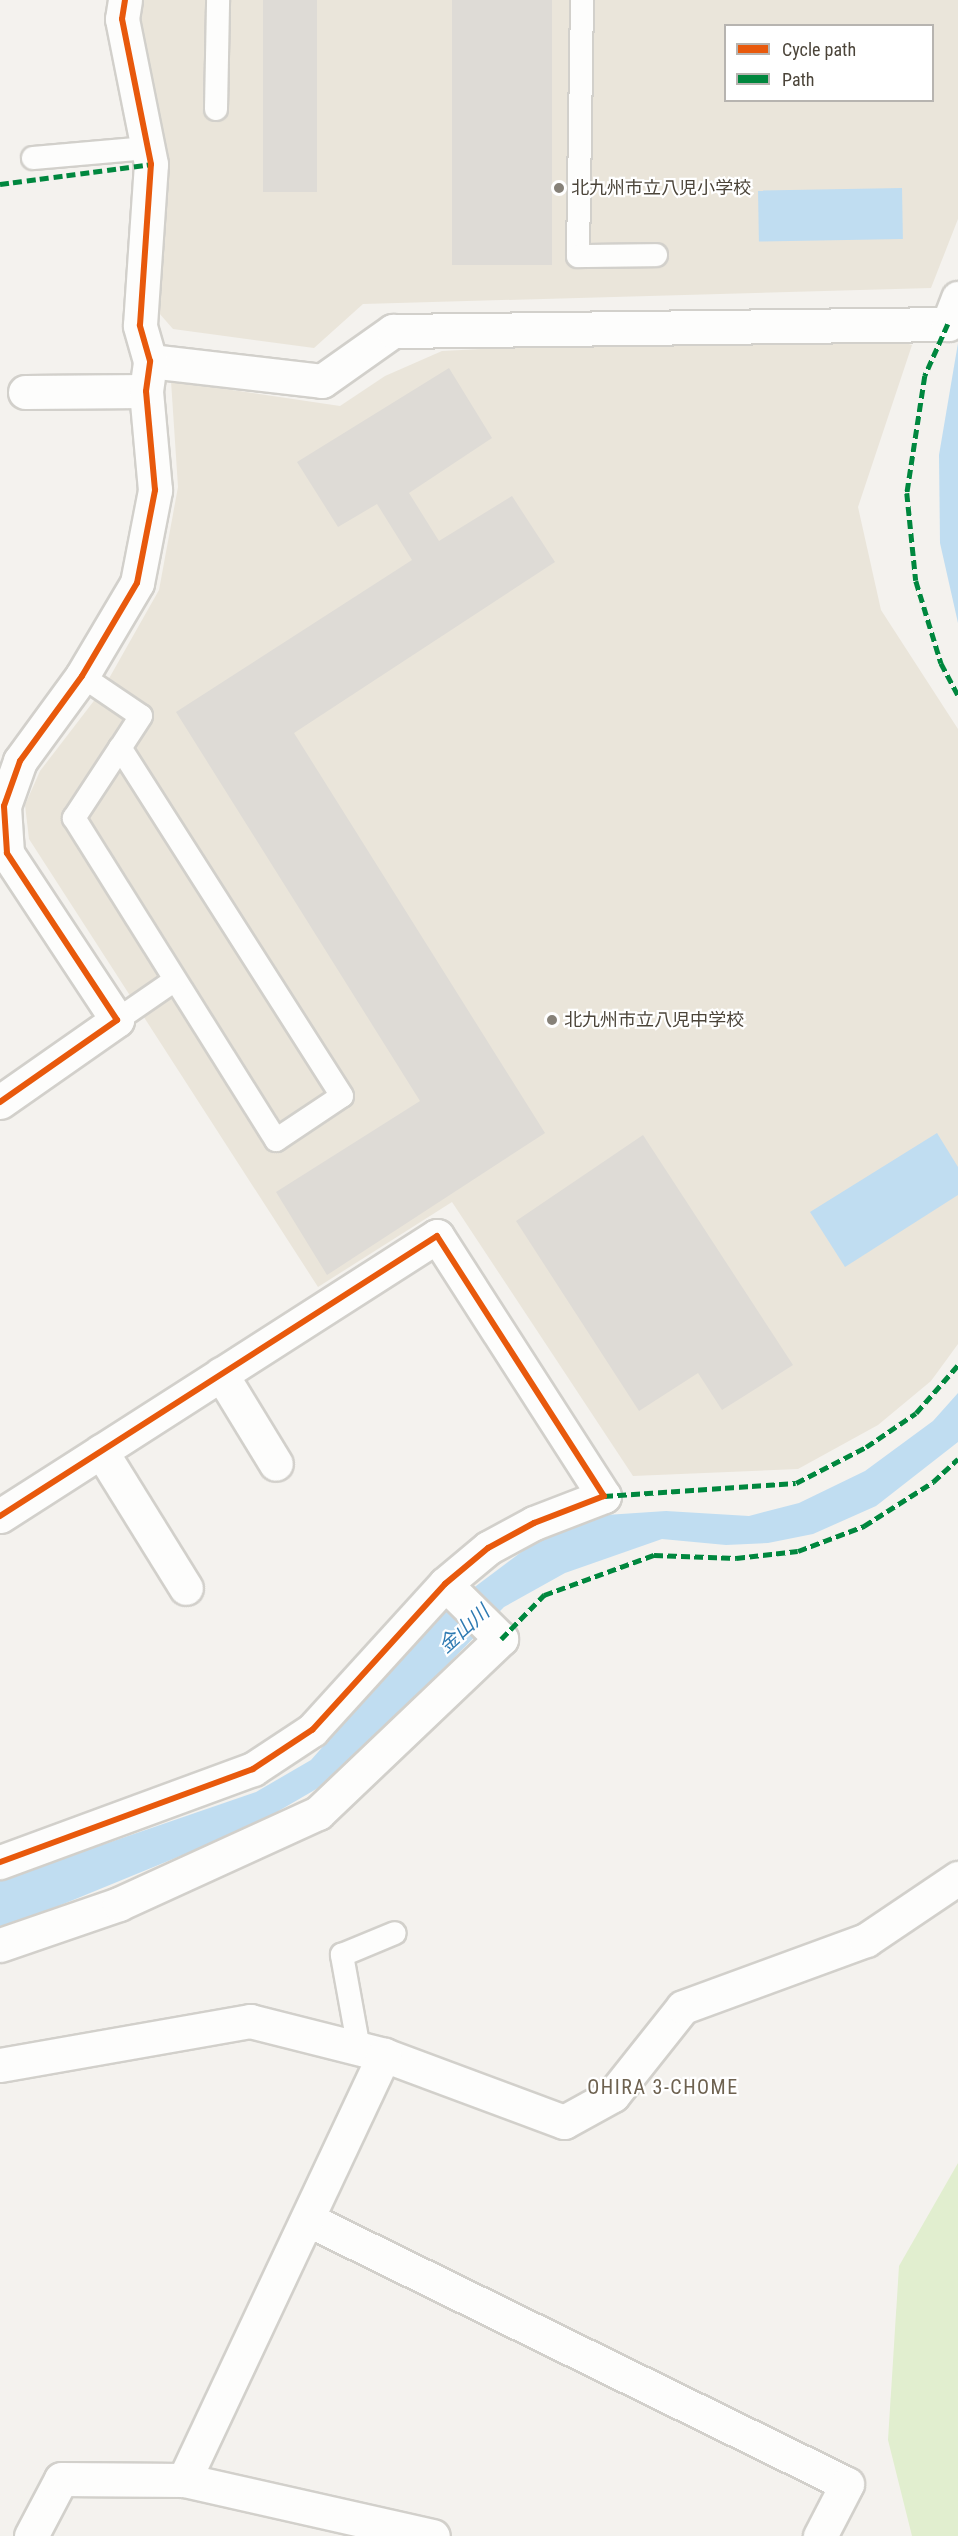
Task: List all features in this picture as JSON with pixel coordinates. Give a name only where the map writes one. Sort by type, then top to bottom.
[{"type":"street","points":[[1,1099],[117,1020],[7,853],[4,806],[10,756],[82,676],[137,583],[155,490],[148,376],[140,325],[151,164],[122,19],[125,0]]},
{"type":"street","points":[[25,392],[148,376],[322,381],[393,331],[948,324],[958,298]]},
{"type":"street","points":[[0,1516],[437,1236],[604,1496],[534,1523],[488,1548],[451,1590],[312,1730],[253,1769],[0,1862]]},
{"type":"street","points":[[221,1374],[276,1464]]},
{"type":"street","points":[[101,1451],[186,1588]]},
{"type":"street","points":[[0,1945],[119,1904],[318,1813],[501,1639],[451,1590]]},
{"type":"street","points":[[0,2065],[250,2021],[372,2052],[564,2122],[613,2095],[683,2007],[866,1940],[958,1878]]},
{"type":"street","points":[[184,2480],[309,2220],[372,2052]]},
{"type":"street","points":[[309,2220],[847,2484],[820,2536]]},
{"type":"street","points":[[31,2536],[61,2479],[184,2480],[432,2536]]},
{"type":"lane","points":[[216,109],[218,0]]},
{"type":"lane","points":[[582,0],[578,256],[656,255]]},
{"type":"lane","points":[[33,158],[148,148]]},
{"type":"lane","points":[[82,676],[141,716],[74,818],[276,1140],[342,1096],[120,748]]},
{"type":"lane","points":[[117,1020],[175,980]]},
{"type":"lane","points":[[372,2052],[342,1955],[395,1933]]},
{"type":"shaded area","name":"北九州市立八児小学校","points":[[137,0],[958,0],[958,219],[931,288],[363,304],[314,348],[173,329],[159,313],[161,156],[134,20]]},
{"type":"shaded area","name":"北九州市立八児中学校","points":[[860,329],[912,345],[858,507],[881,610],[958,729],[958,1344],[931,1381],[878,1425],[798,1469],[633,1476],[452,1202],[318,1287],[29,839],[25,805],[40,771],[103,689],[159,590],[178,487],[171,381],[340,406],[385,376],[442,351]]},
{"type":"green space","points":[[958,2163],[958,2536],[912,2536],[888,2440],[899,2266]]},
{"type":"water","points":[[902,188],[903,239],[759,242],[758,191]]},
{"type":"water","points":[[958,343],[958,623],[940,543],[939,455]]},
{"type":"water","points":[[937,1133],[958,1167],[958,1195],[845,1267],[810,1212]]},
{"type":"water","name":"金山川","points":[[958,1393],[958,1442],[876,1506],[813,1534],[768,1543],[726,1545],[662,1539],[565,1573],[504,1607],[337,1777],[251,1827],[0,1930],[0,1880],[256,1792],[311,1760],[444,1610],[540,1538],[606,1515],[666,1511],[749,1516],[799,1503],[865,1471],[933,1421]]},
{"type":"building","points":[[263,0],[317,0],[317,192],[263,192]]},
{"type":"building","points":[[452,0],[552,0],[552,265],[452,265]]},
{"type":"building","points":[[449,368],[492,438],[409,493],[439,541],[512,496],[555,562],[294,733],[545,1133],[327,1275],[276,1192],[420,1101],[176,712],[412,560],[377,504],[338,527],[297,462]]},
{"type":"building","points":[[643,1135],[793,1365],[722,1410],[698,1373],[639,1411],[516,1221]]},
{"type":"marked path","points":[[0,184],[151,164]]},
{"type":"marked path","points":[[948,324],[925,376],[907,493],[916,581],[941,663],[958,695]]},
{"type":"marked path","points":[[604,1496],[796,1483],[866,1447],[916,1413],[958,1365]]},
{"type":"marked path","points":[[501,1639],[544,1595],[654,1555],[736,1558],[798,1551],[864,1526],[933,1482],[958,1459]]},
{"type":"cycle path","points":[[0,1102],[117,1020],[7,853],[4,806],[20,761],[82,676],[137,583],[155,490],[146,391],[150,361],[140,325],[151,164],[122,19],[125,0]]},
{"type":"cycle path","points":[[0,1516],[437,1236],[604,1496],[534,1523],[488,1548],[445,1584],[312,1730],[253,1769],[0,1862]]},
{"type":"place","name":"北九州市立八児小学校","points":[[559,188]]},
{"type":"place","name":"北九州市立八児中学校","points":[[552,1020]]},
{"type":"district","name":"OHIRA 3-CHOME","points":[[663,2087]]}]
